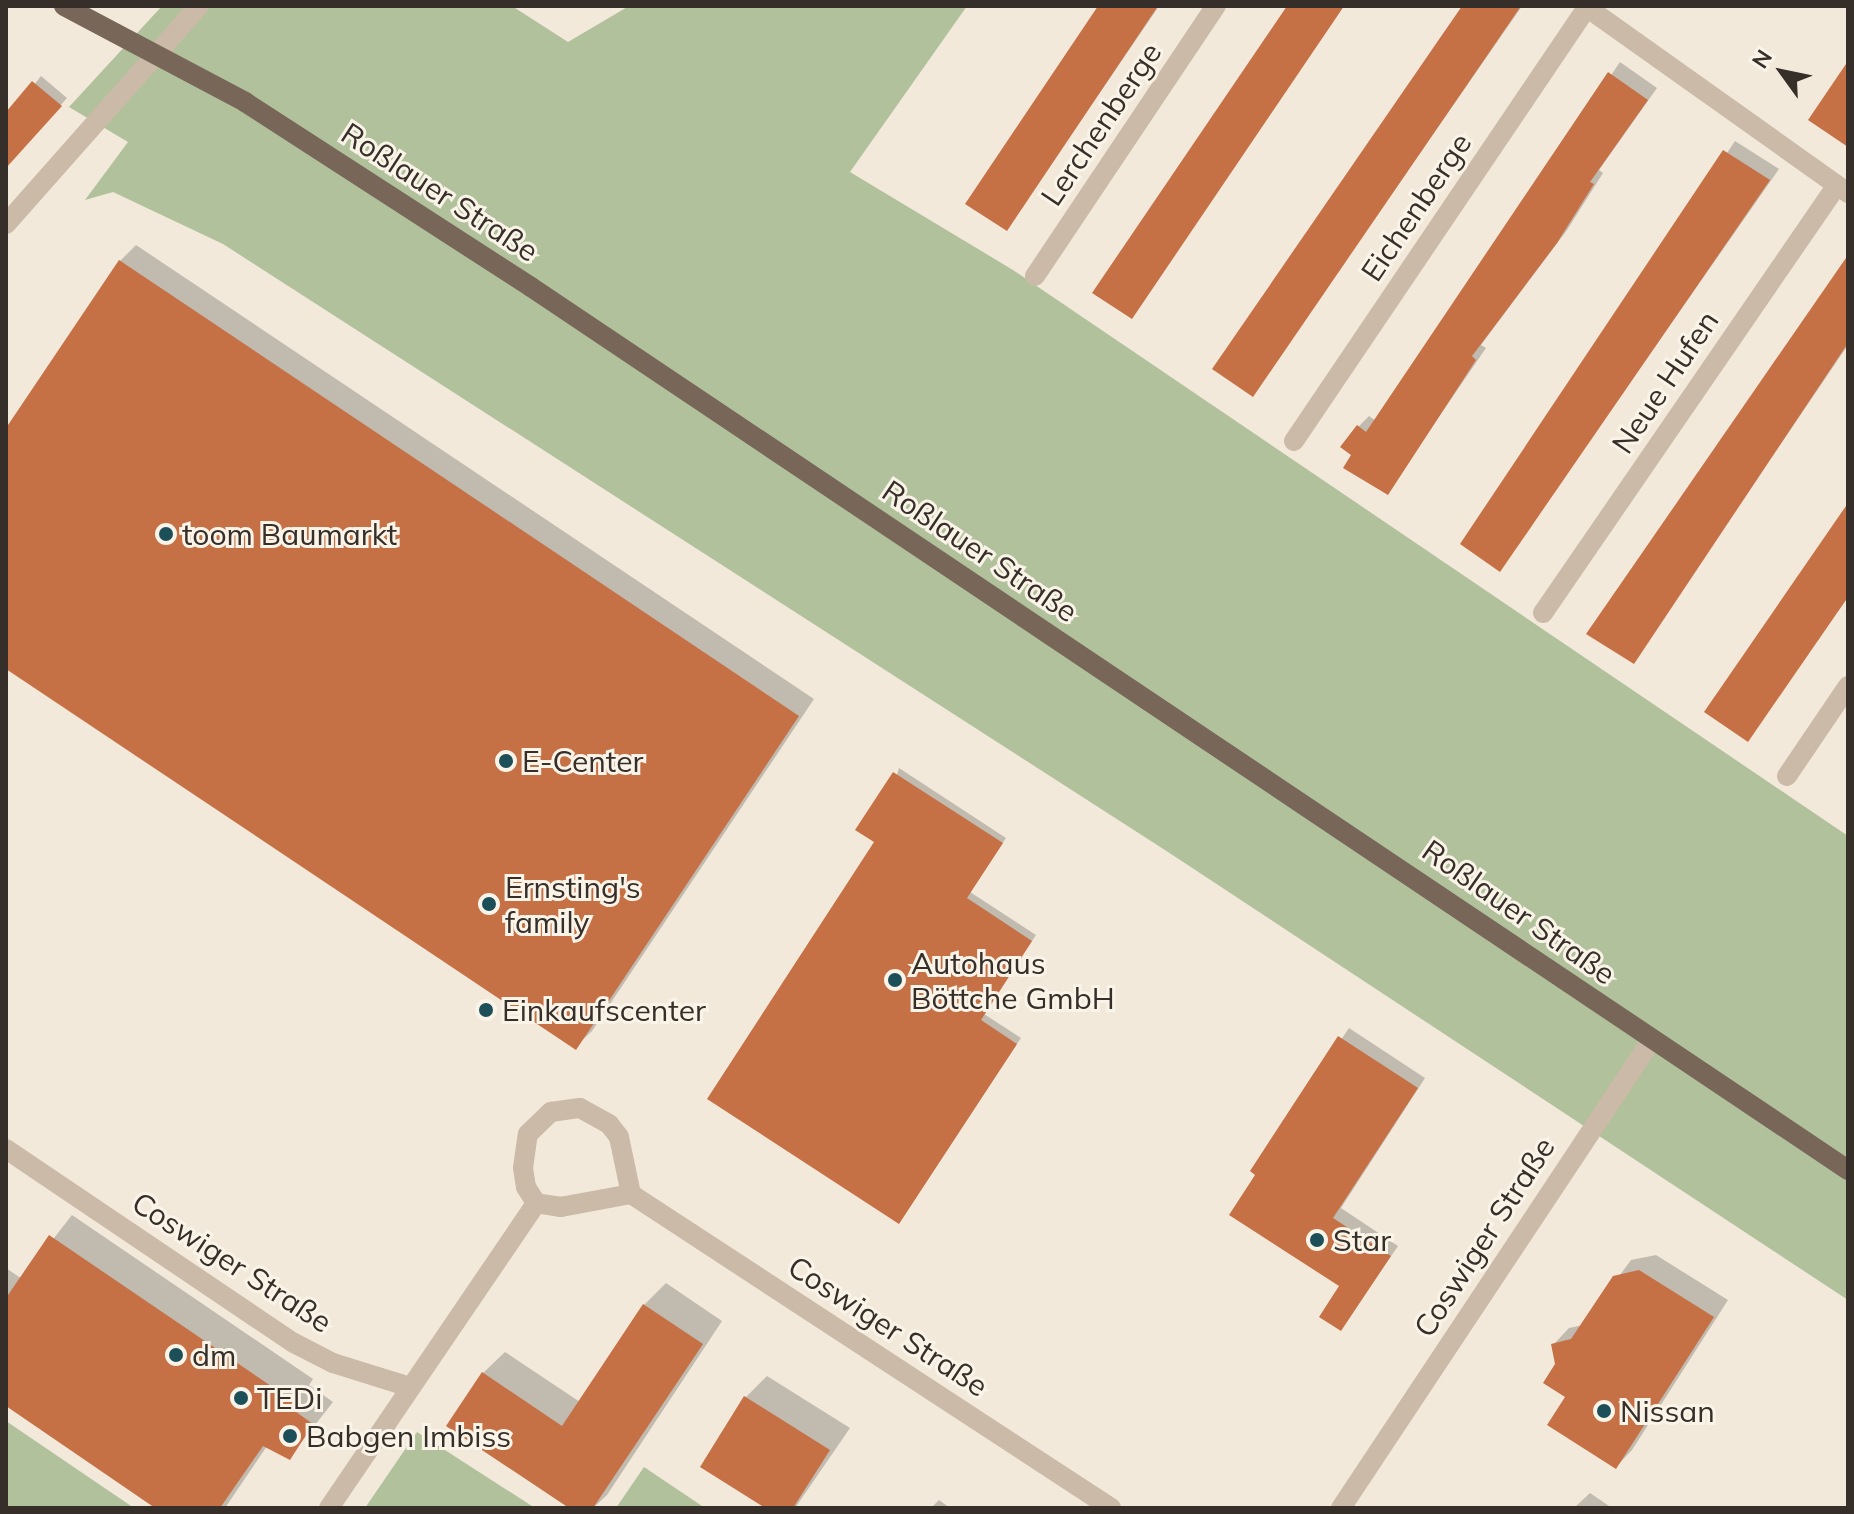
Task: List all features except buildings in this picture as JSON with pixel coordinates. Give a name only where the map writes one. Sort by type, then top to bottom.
[{"type":"main road","name":"Roßlauer Straße","points":[[64,6],[245,102],[531,287],[1398,864],[1651,1041],[1848,1170]]},
{"type":"street","points":[[6,224],[199,6]]},
{"type":"street","name":"Lerchenberge","points":[[1035,276],[1216,6]]},
{"type":"street","points":[[1587,6],[1842,189]]},
{"type":"street","name":"Eichenberge","points":[[1294,441],[1587,6]]},
{"type":"street","name":"Neue Hufen","points":[[1543,613],[1842,189]]},
{"type":"street","points":[[1787,776],[1848,686]]},
{"type":"street","name":"Coswiger Straße","points":[[1341,1508],[1651,1041]]},
{"type":"street","points":[[565,1108],[588,1111],[609,1124],[629,1169],[631,1194],[561,1207],[536,1203],[526,1187],[526,1142],[539,1121],[565,1108]]},
{"type":"street","name":"Coswiger Straße","points":[[6,1149],[294,1343],[333,1363],[410,1387]]},
{"type":"street","name":"Coswiger Straße","points":[[631,1194],[1111,1508]]},
{"type":"street","points":[[329,1508],[536,1203]]},
{"type":"green space","points":[[162,6],[512,6],[568,42],[629,6],[967,6],[850,172],[1013,270],[1848,836],[1848,1300],[1168,852],[223,244],[113,192],[85,200],[128,142],[69,107]]},
{"type":"green space","points":[[6,1421],[134,1508],[6,1508]]},
{"type":"green space","points":[[417,1432],[535,1508],[365,1508]]},
{"type":"green space","points":[[644,1467],[705,1508],[616,1508]]},
{"type":"place","name":"toom Baumarkt","points":[[166,534]]},
{"type":"place","name":"E-Center","points":[[506,761]]},
{"type":"place","name":"Ernsting's family","points":[[489,904]]},
{"type":"place","name":"Autohaus Böttche GmbH","points":[[895,980]]},
{"type":"place","name":"Einkaufscenter","points":[[486,1010]]},
{"type":"place","name":"Star","points":[[1317,1240]]},
{"type":"place","name":"dm","points":[[176,1355]]},
{"type":"place","name":"TEDi","points":[[241,1398]]},
{"type":"place","name":"Nissan","points":[[1604,1411]]},
{"type":"place","name":"Babgen Imbiss","points":[[290,1436]]}]
